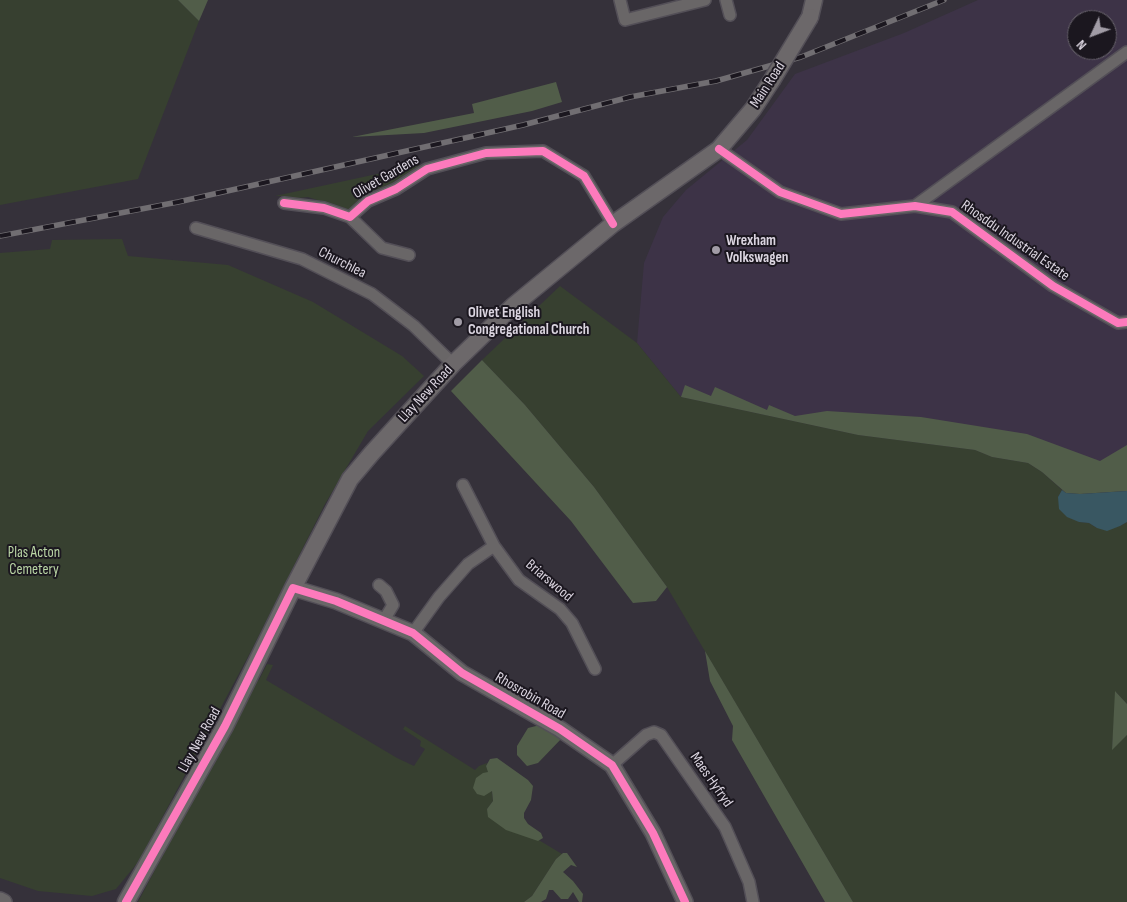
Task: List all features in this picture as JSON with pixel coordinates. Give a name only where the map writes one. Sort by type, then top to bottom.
[{"type":"main road","name":"Main Road","points":[[719,149],[753,109],[772,80],[810,17],[814,0]]},
{"type":"main road","name":"Llay New Road","points":[[126,902],[225,726],[293,588],[350,479],[372,452],[453,364],[513,306],[614,224],[719,149]]},
{"type":"street","points":[[620,0],[625,20],[705,0]]},
{"type":"street","points":[[726,0],[730,15]]},
{"type":"street","name":"Rhosddu Industrial Estate","points":[[915,206],[1127,52]]},
{"type":"street","name":"Rhosddu Industrial Estate","points":[[719,149],[780,192],[841,214],[915,206],[952,212],[1053,286],[1118,323],[1127,322]]},
{"type":"street","name":"Olivet Gardens","points":[[350,217],[368,201],[396,189],[427,169],[486,153],[543,151],[584,176],[614,224]]},
{"type":"street","name":"Olivet Gardens","points":[[284,203],[324,208],[350,217],[382,248],[409,255]]},
{"type":"street","name":"Churchlea","points":[[196,228],[302,259],[372,294],[414,326],[453,364]]},
{"type":"street","name":"Briarswood","points":[[464,485],[494,546],[520,580],[560,608],[572,623],[595,669]]},
{"type":"street","points":[[413,633],[439,597],[468,564],[494,546]]},
{"type":"street","points":[[379,584],[386,591],[392,605],[384,620]]},
{"type":"street","name":"Rhosrobin Road","points":[[293,588],[336,601],[413,633],[462,673],[560,729],[612,765],[653,833],[685,902]]},
{"type":"street","name":"Maes Hyfryd","points":[[612,765],[646,734],[654,732],[661,735],[725,827],[749,882],[752,902]]},
{"type":"street","points":[[0,900],[4,902]]},
{"type":"shaded area","points":[[978,0],[1127,0],[1127,475],[681,397],[637,343],[644,263],[663,217],[686,190],[747,140],[795,74],[904,33]]},
{"type":"green space","points":[[0,0],[178,0],[199,21],[138,179],[0,205]]},
{"type":"green space","points":[[178,0],[208,0],[199,21]]},
{"type":"green space","points":[[556,82],[562,102],[532,111],[424,133],[352,137],[474,113],[472,104]]},
{"type":"green space","points":[[442,160],[348,210],[308,197],[287,199],[282,196],[275,196]]},
{"type":"green space","name":"Plas Acton Cemetery","points":[[122,239],[128,256],[228,265],[313,302],[402,356],[424,376],[368,431],[325,504],[251,651],[139,861],[116,889],[92,896],[38,891],[0,878],[0,253],[50,249],[52,240]]},
{"type":"green space","points":[[560,286],[637,343],[681,397],[858,435],[975,450],[992,457],[1028,463],[1042,472],[1062,490],[1058,497],[1079,522],[1089,523],[1097,528],[1120,526],[1127,522],[1127,704],[1116,692],[1112,749],[1127,735],[1127,902],[853,902],[667,587],[594,487],[525,405],[482,360]]},
{"type":"green space","points":[[482,360],[525,405],[594,487],[667,587],[656,601],[633,603],[571,521],[451,391]]},
{"type":"green space","points":[[685,385],[711,396],[715,387],[767,410],[769,405],[795,416],[827,411],[921,417],[1027,434],[1100,461],[1127,445],[1127,491],[1066,493],[1042,472],[1028,463],[992,457],[975,450],[858,435],[681,397]]},
{"type":"green space","points":[[705,651],[853,902],[825,902],[732,740],[733,726],[710,681]]},
{"type":"green space","points":[[267,664],[273,665],[266,680],[397,758],[414,766],[425,749],[420,746],[421,741],[403,729],[405,726],[475,770],[487,763],[493,801],[487,809],[562,854],[556,859],[532,896],[524,902],[138,902],[253,684],[259,680]]},
{"type":"green space","points":[[1115,691],[1127,704],[1127,735],[1112,750]]},
{"type":"green space","points":[[540,725],[562,738],[538,763],[527,766],[517,755],[517,746],[528,728]]},
{"type":"green space","points":[[497,758],[528,780],[533,786],[531,800],[524,813],[524,818],[528,824],[541,833],[543,838],[538,841],[506,830],[488,817],[487,809],[493,801],[492,791],[484,796],[477,794],[473,788],[476,778],[488,772],[486,766],[490,759]]},
{"type":"green space","points":[[563,853],[567,853],[577,867],[571,865],[563,872],[583,894],[582,902],[579,902],[573,892],[568,899],[561,899],[553,890],[549,890],[546,899],[541,902],[524,902],[532,896],[556,859]]},
{"type":"water","points":[[1062,490],[1066,493],[1080,494],[1127,491],[1127,522],[1107,531],[1089,523],[1079,522],[1067,517],[1059,509],[1058,497]]},
{"type":"railway","points":[[0,236],[178,202],[523,125],[630,97],[716,81],[801,57],[944,0]]},
{"type":"cycle path","points":[[719,149],[780,192],[841,214],[915,206],[952,212],[1053,286],[1118,323],[1127,322]]},
{"type":"cycle path","points":[[284,203],[324,208],[350,217],[368,201],[396,189],[427,169],[486,153],[543,151],[584,176],[613,224]]},
{"type":"cycle path","points":[[126,902],[225,726],[293,588],[336,601],[413,633],[462,673],[560,729],[612,765],[653,833],[685,902]]},
{"type":"place","name":"Wrexham Volkswagen","points":[[716,250]]},
{"type":"place","name":"Olivet English Congregational Church","points":[[458,322]]}]
